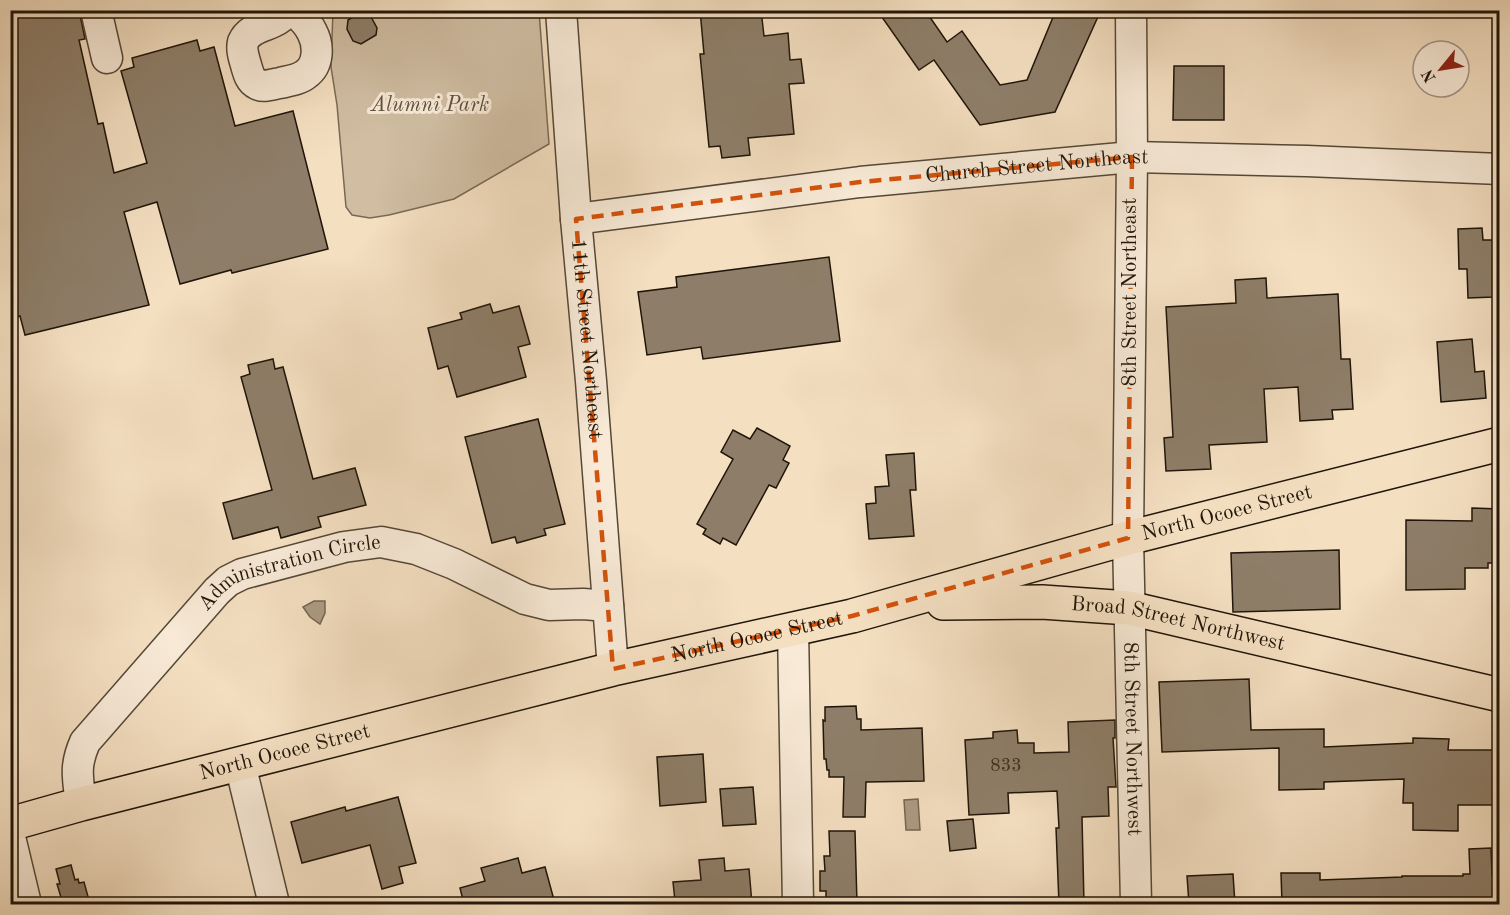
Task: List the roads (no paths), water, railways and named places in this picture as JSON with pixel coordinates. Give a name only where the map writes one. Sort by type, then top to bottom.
[{"type":"main road","name":"North Ocoee Street","points":[[10,824],[613,669],[852,616],[1128,538],[1500,444]]},
{"type":"main road","name":"Broad Street Northwest","points":[[852,616],[908,606],[952,602],[1042,602],[1129,608],[1500,695]]},
{"type":"street","points":[[96,10],[108,58]]},
{"type":"street","points":[[287,10],[274,22],[257,27],[242,44],[248,73],[255,83],[261,86],[301,78],[313,67],[316,45],[312,32],[294,10]]},
{"type":"street","name":"11th Street Northeast","points":[[561,10],[613,669]]},
{"type":"street","name":"8th Street Northeast","points":[[1128,538],[1132,157],[1131,10]]},
{"type":"street","name":"Church Street Northeast","points":[[576,219],[860,182],[1132,157],[1500,169]]},
{"type":"street","name":"8th Street Northwest","points":[[1128,538],[1136,904]]},
{"type":"street","name":"Administration Circle","points":[[81,804],[77,767],[86,742],[217,591],[228,580],[243,574],[344,547],[381,542],[416,549],[454,564],[525,599],[549,605],[608,606]]},
{"type":"street","points":[[793,629],[798,904]]},
{"type":"street","points":[[240,764],[274,904]]},
{"type":"street","points":[[10,837],[26,904]]},
{"type":"park label","name":"Alumni Park","points":[[430,105]]}]
